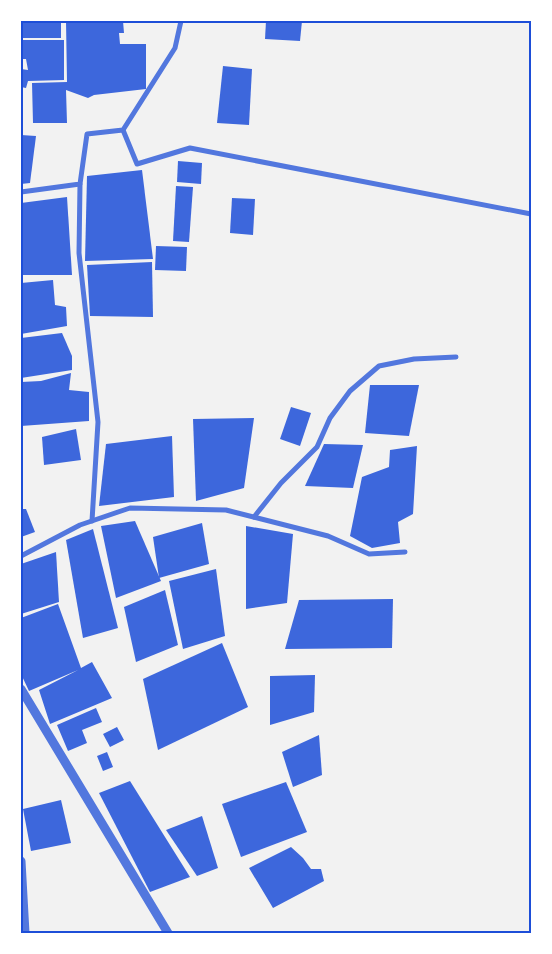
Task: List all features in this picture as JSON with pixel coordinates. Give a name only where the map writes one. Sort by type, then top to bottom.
[{"type":"street","points":[[123,130],[174,48],[181,21]]},
{"type":"street","points":[[92,521],[98,422],[79,253],[80,184],[87,134],[123,130]]},
{"type":"street","points":[[123,130],[137,164],[190,148],[531,214]]},
{"type":"street","points":[[21,192],[80,184]]},
{"type":"street","points":[[254,517],[282,483],[317,447],[330,418],[350,390],[379,366],[414,359],[456,356]]},
{"type":"street","points":[[21,556],[92,521],[130,508],[226,510],[328,536],[369,554],[405,552]]},
{"type":"street","points":[[21,689],[168,933]]},
{"type":"street","points":[[21,861],[25,933]]},
{"type":"building","points":[[21,21],[61,21],[61,38],[21,38]]},
{"type":"building","points":[[66,21],[123,21],[124,33],[119,33],[120,44],[146,44],[146,89],[94,95],[88,98],[66,90],[67,123],[33,123],[32,83],[67,82]]},
{"type":"building","points":[[266,21],[302,21],[300,41],[265,39]]},
{"type":"building","points":[[21,40],[64,40],[64,80],[28,81],[26,88],[21,87],[21,69],[28,70],[26,59],[21,59]]},
{"type":"building","points":[[223,66],[252,69],[249,125],[217,123]]},
{"type":"building","points":[[21,135],[36,136],[30,183],[21,184]]},
{"type":"building","points":[[178,161],[202,163],[201,184],[177,182]]},
{"type":"building","points":[[142,170],[153,259],[85,261],[87,176]]},
{"type":"building","points":[[176,186],[193,187],[189,242],[173,241]]},
{"type":"building","points":[[67,197],[72,275],[21,275],[21,203]]},
{"type":"building","points":[[232,198],[255,199],[253,235],[230,233]]},
{"type":"building","points":[[156,246],[187,247],[186,271],[155,270]]},
{"type":"building","points":[[152,262],[153,317],[90,316],[87,265]]},
{"type":"building","points":[[53,280],[55,305],[66,307],[67,326],[21,334],[21,283]]},
{"type":"building","points":[[62,333],[72,356],[72,370],[21,378],[21,338]]},
{"type":"building","points":[[71,373],[69,390],[89,392],[89,421],[21,426],[21,382],[41,381]]},
{"type":"building","points":[[370,385],[419,385],[409,436],[365,433]]},
{"type":"building","points":[[291,407],[311,413],[300,446],[280,439]]},
{"type":"building","points":[[254,418],[244,488],[196,501],[193,419]]},
{"type":"building","points":[[76,429],[81,460],[44,465],[42,437]]},
{"type":"building","points":[[172,436],[174,497],[99,506],[106,444]]},
{"type":"building","points":[[324,444],[363,445],[353,488],[305,486]]},
{"type":"building","points":[[417,446],[413,514],[398,522],[400,543],[372,548],[350,536],[362,477],[389,467],[390,450]]},
{"type":"building","points":[[21,509],[26,509],[35,532],[21,537]]},
{"type":"building","points":[[135,521],[161,581],[116,598],[101,526]]},
{"type":"building","points":[[202,523],[209,564],[159,578],[153,537]]},
{"type":"building","points":[[246,526],[293,534],[287,603],[246,609]]},
{"type":"building","points":[[93,529],[118,628],[83,638],[66,540]]},
{"type":"building","points":[[56,552],[59,602],[21,614],[21,564]]},
{"type":"building","points":[[216,569],[225,636],[183,649],[169,581]]},
{"type":"building","points":[[165,590],[178,645],[136,662],[124,607]]},
{"type":"building","points":[[393,599],[392,648],[285,649],[299,600]]},
{"type":"building","points":[[58,604],[81,668],[92,662],[112,698],[50,724],[39,690],[78,670],[29,691],[21,674],[21,618]]},
{"type":"building","points":[[222,643],[248,707],[158,750],[143,679]]},
{"type":"building","points":[[315,675],[314,712],[270,725],[270,676]]},
{"type":"building","points":[[96,708],[102,722],[82,730],[87,743],[68,751],[57,725]]},
{"type":"building","points":[[117,727],[124,740],[110,747],[103,734]]},
{"type":"building","points":[[319,735],[322,775],[293,787],[282,752]]},
{"type":"building","points":[[107,752],[113,767],[103,771],[97,756]]},
{"type":"building","points":[[130,781],[190,877],[150,892],[99,793]]},
{"type":"building","points":[[286,782],[307,832],[241,857],[222,804]]},
{"type":"building","points":[[61,800],[71,843],[31,851],[23,809]]},
{"type":"building","points":[[202,816],[218,868],[197,876],[166,830]]},
{"type":"building","points":[[291,847],[311,869],[321,869],[324,881],[273,908],[249,868]]}]
